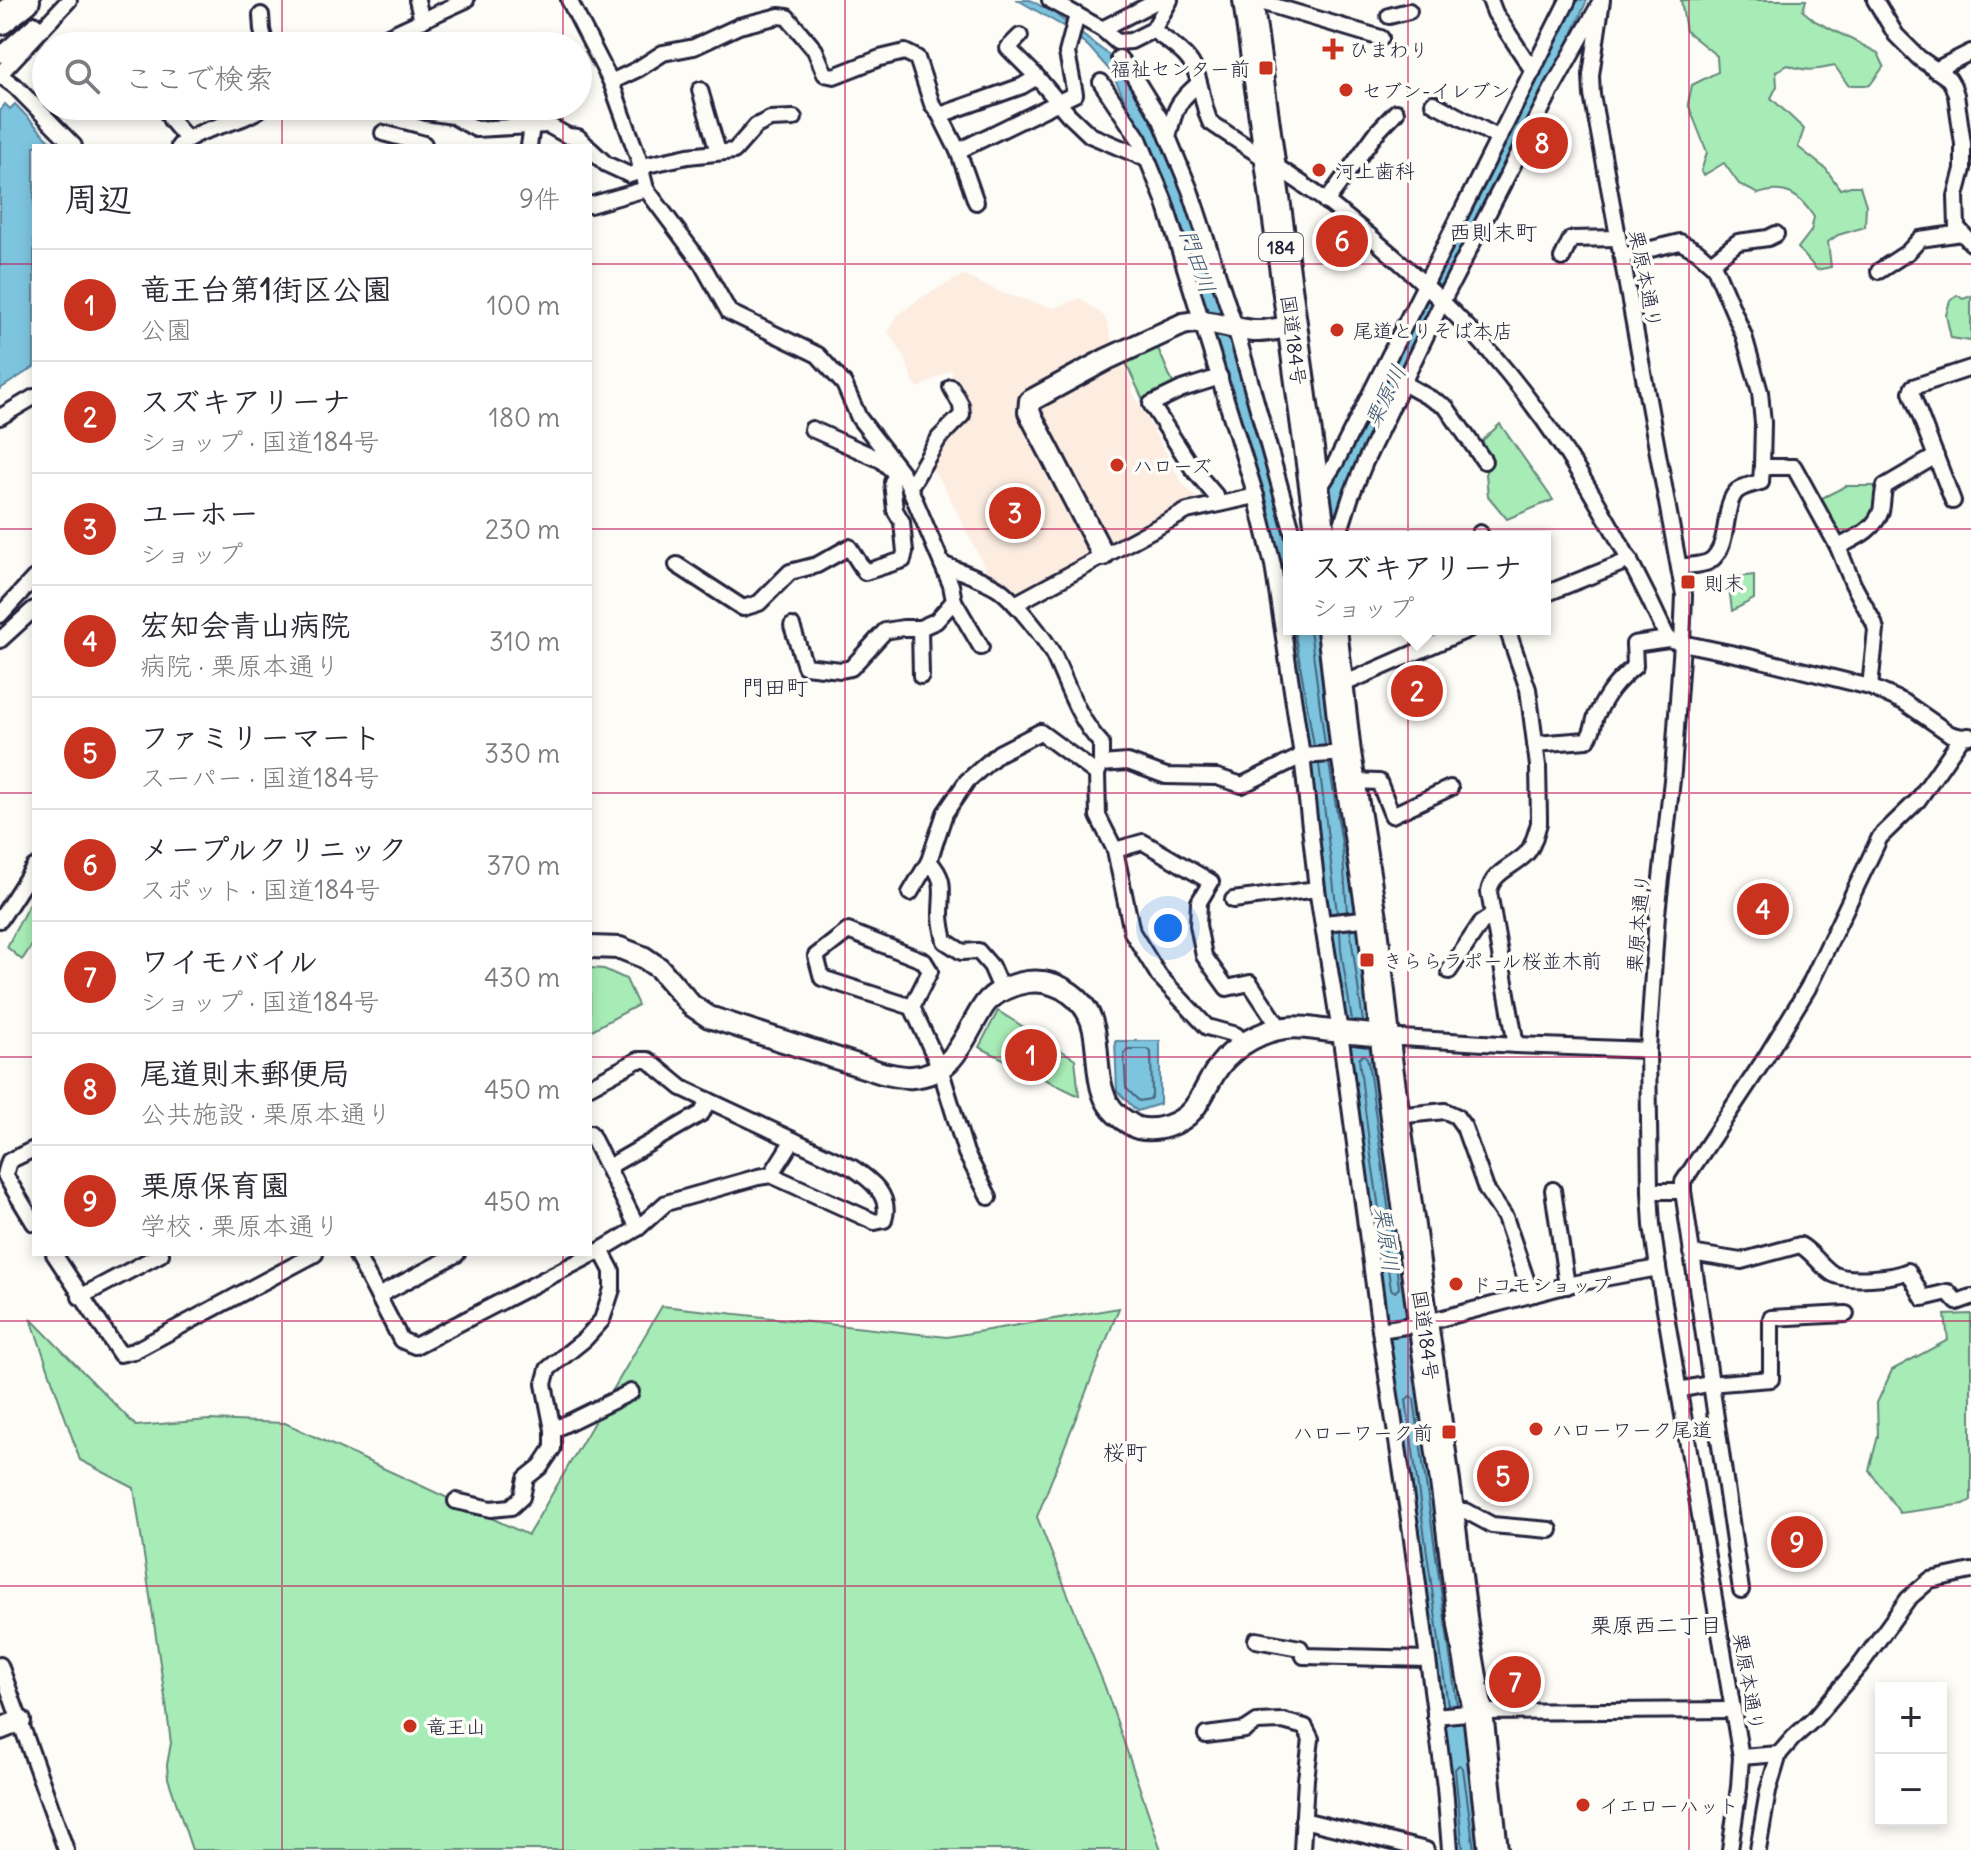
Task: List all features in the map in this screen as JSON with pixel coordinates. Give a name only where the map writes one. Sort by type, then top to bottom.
[{"type":"highway","points":[[0,20],[25,0]]},
{"type":"highway","name":"国道184号","points":[[1248,1],[1320,531]]},
{"type":"highway","name":"国道184号","points":[[1333,635],[1342,753],[1351,781],[1379,1036],[1396,1116],[1419,1323],[1449,1511],[1472,1712],[1493,1850]]},
{"type":"street","points":[[417,0],[422,21]]},
{"type":"street","points":[[397,32],[466,0]]},
{"type":"street","points":[[569,0],[585,32]]},
{"type":"street","points":[[1050,0],[1076,18],[1102,29],[1117,42],[1131,41],[1153,30],[1170,0]]},
{"type":"street","points":[[1102,29],[1159,0]]},
{"type":"street","points":[[1383,0],[1389,18],[1409,11]]},
{"type":"street","points":[[1490,0],[1495,13],[1533,71]]},
{"type":"street","points":[[1316,494],[1336,462],[1426,287],[1568,0]]},
{"type":"street","points":[[1340,531],[1365,462],[1441,301],[1536,115],[1602,0]]},
{"type":"street","name":"栗原本通り","points":[[1602,0],[1591,75],[1592,95],[1684,595],[1675,641],[1673,771],[1657,914],[1648,1050],[1650,1191],[1658,1268],[1741,1757],[1730,1850]]},
{"type":"street","points":[[1875,0],[1896,35],[1919,58],[1949,79],[1953,86],[1966,126],[1963,169],[1955,204],[1957,227],[1966,238]]},
{"type":"street","points":[[1248,1],[1381,38]]},
{"type":"street","points":[[0,55],[58,4],[67,2]]},
{"type":"street","points":[[39,32],[67,2]]},
{"type":"street","points":[[261,15],[262,32]]},
{"type":"street","points":[[611,82],[663,53],[694,47],[739,26],[779,16],[787,17],[815,50],[825,74],[834,76],[905,52],[917,58],[932,104],[958,151],[976,202]]},
{"type":"street","points":[[958,151],[1075,94],[1067,53],[1076,18]]},
{"type":"street","points":[[1153,30],[1187,57],[1195,71],[1210,122],[1326,202],[1441,301],[1509,374],[1552,431],[1620,540],[1675,641]]},
{"type":"street","points":[[1020,36],[1008,48],[1068,114],[1090,135],[1147,159]]},
{"type":"street","points":[[32,40],[0,74],[32,103]]},
{"type":"street","points":[[592,45],[611,82],[646,189],[702,264],[729,312],[818,355],[844,384],[859,418],[902,477],[951,585],[954,601],[981,647]]},
{"type":"street","points":[[1935,70],[1971,52]]},
{"type":"street","points":[[1119,58],[1154,109],[1190,190],[1292,531]]},
{"type":"street","points":[[940,115],[1022,86],[1037,77]]},
{"type":"street","points":[[1101,82],[1139,139],[1164,200],[1206,322],[1256,496],[1273,565],[1283,625]]},
{"type":"street","points":[[1168,137],[1173,115],[1182,98],[1198,84]]},
{"type":"street","points":[[700,90],[718,152]]},
{"type":"street","points":[[1433,103],[1499,138]]},
{"type":"street","points":[[1518,106],[1536,115]]},
{"type":"street","points":[[1326,202],[1377,132],[1396,112]]},
{"type":"street","points":[[592,150],[606,164],[630,175],[647,165],[734,151],[756,126],[770,119],[794,118]]},
{"type":"street","points":[[48,120],[72,144]]},
{"type":"street","points":[[171,120],[183,143],[217,125],[242,120]]},
{"type":"street","points":[[424,144],[426,120]]},
{"type":"street","points":[[460,120],[476,129],[548,125],[568,136],[578,137],[586,144]]},
{"type":"street","points":[[529,144],[532,126]]},
{"type":"street","points":[[383,133],[421,144]]},
{"type":"street","points":[[592,204],[646,189]]},
{"type":"street","points":[[1711,263],[1738,242],[1776,234]]},
{"type":"street","points":[[1562,258],[1571,239],[1618,238]]},
{"type":"street","points":[[1879,271],[1908,252],[1920,239],[1966,238]]},
{"type":"street","points":[[1622,256],[1680,242],[1711,263],[1744,336],[1760,392],[1763,423],[1761,482],[1739,489],[1732,498],[1726,531],[1715,556],[1705,563],[1679,567]]},
{"type":"street","points":[[1103,555],[1029,412],[1030,401],[1107,359],[1183,324],[1206,322],[1255,331],[1293,326]]},
{"type":"street","points":[[1953,501],[1911,392],[1913,387],[1970,372]]},
{"type":"street","points":[[1218,504],[1216,496],[1193,469],[1151,404],[1182,389],[1220,377]]},
{"type":"street","points":[[1403,383],[1446,407],[1484,461]]},
{"type":"street","points":[[812,429],[881,460],[913,482],[939,438],[962,415],[961,405],[951,387]]},
{"type":"street","points":[[0,417],[32,398]]},
{"type":"street","points":[[1838,547],[1875,524],[1882,508],[1885,486],[1936,456]]},
{"type":"street","points":[[1762,467],[1794,467],[1838,547],[1876,630],[1870,687]]},
{"type":"street","points":[[677,565],[743,608],[759,603],[790,572],[817,565],[849,547],[865,572],[903,560],[902,522],[895,510],[892,482],[902,477]]},
{"type":"street","points":[[1015,604],[1187,511],[1256,496]]},
{"type":"street","points":[[1551,592],[1630,560]]},
{"type":"street","points":[[942,564],[998,588],[1015,604],[1052,652],[1089,730],[1101,743],[1098,816],[1115,850],[1132,932],[1159,976],[1207,1027],[1236,1035],[1244,1044]]},
{"type":"street","points":[[0,615],[32,580]]},
{"type":"street","points":[[792,626],[805,666],[841,670],[851,668],[885,631],[920,628],[936,621],[954,601]]},
{"type":"street","points":[[0,640],[32,611]]},
{"type":"street","points":[[920,628],[921,676]]},
{"type":"street","points":[[1285,635],[1305,756],[1317,889],[1328,923],[1427,1659],[1438,1716],[1450,1850]]},
{"type":"street","points":[[1339,686],[1455,635]]},
{"type":"street","points":[[1509,635],[1528,689],[1538,766],[1539,823],[1529,852],[1496,876],[1489,892],[1516,1045]]},
{"type":"street","points":[[1535,744],[1587,740],[1613,685],[1635,666],[1634,644],[1675,641],[1870,687],[1904,702],[1950,734],[1967,736]]},
{"type":"street","points":[[910,893],[929,861],[945,813],[967,781],[999,753],[1040,732],[1099,769],[1128,762],[1166,776],[1217,777],[1242,785],[1305,756],[1342,753]]},
{"type":"street","points":[[1741,1590],[1683,1182],[1808,988],[1880,837],[1918,800],[1967,736]]},
{"type":"street","points":[[1351,781],[1379,782],[1392,815],[1450,788]]},
{"type":"street","points":[[1115,850],[1143,842],[1211,882],[1199,902],[1198,925],[1204,956],[1227,988],[1250,983],[1280,1028]]},
{"type":"street","points":[[929,861],[938,870],[944,886],[941,917],[945,941],[962,952],[978,951],[991,966],[1002,991]]},
{"type":"street","points":[[0,920],[32,870]]},
{"type":"street","points":[[1233,900],[1317,889]]},
{"type":"street","points":[[1449,971],[1481,923],[1493,915]]},
{"type":"street","points":[[1328,923],[1366,919]]},
{"type":"street","points":[[912,1007],[930,971],[924,961],[848,931],[816,956],[822,978],[912,1007],[940,1068],[966,1153],[989,1197]]},
{"type":"street","points":[[592,947],[620,948],[643,957],[659,968],[691,1005],[709,1017],[882,1073],[910,1077],[929,1075],[951,1061],[987,1001],[1016,984],[1044,981],[1069,990],[1083,1006],[1094,1027],[1100,1084],[1106,1103],[1120,1117],[1138,1128],[1158,1129],[1179,1122],[1192,1112],[1225,1059],[1259,1035],[1280,1028],[1301,1026],[1379,1036],[1648,1050]]},
{"type":"street","points":[[592,1085],[638,1060],[648,1060],[682,1088],[853,1168],[879,1190],[887,1210],[884,1220],[875,1222],[771,1175],[666,1203],[638,1228],[592,1253]]},
{"type":"street","points":[[608,1167],[702,1113],[708,1100]]},
{"type":"street","points":[[1396,1116],[1445,1111],[1456,1116],[1464,1127],[1486,1189],[1505,1217],[1529,1288],[1534,1294]]},
{"type":"street","points":[[592,1137],[638,1228]]},
{"type":"street","points":[[771,1175],[793,1140]]},
{"type":"street","points":[[32,1150],[9,1161],[5,1175],[32,1220]]},
{"type":"street","points":[[1553,1190],[1567,1286]]},
{"type":"street","points":[[1650,1191],[1683,1191]]},
{"type":"street","points":[[1691,1253],[1741,1261],[1800,1245],[1840,1277],[1871,1278],[1908,1271],[1923,1298],[1948,1292],[1957,1302],[1971,1297]]},
{"type":"street","points":[[456,1501],[491,1509],[511,1507],[522,1497],[526,1478],[541,1466],[553,1448],[553,1430],[544,1384],[548,1369],[585,1339],[602,1320],[612,1289],[612,1271],[601,1250]]},
{"type":"street","points":[[55,1256],[120,1354],[134,1351],[311,1256]]},
{"type":"street","points":[[80,1297],[157,1256]]},
{"type":"street","points":[[357,1256],[401,1340],[415,1346],[573,1259]]},
{"type":"street","points":[[378,1296],[453,1256]]},
{"type":"street","points":[[1383,1329],[1658,1268]]},
{"type":"street","points":[[1679,1390],[1771,1379],[1771,1318],[1846,1314]]},
{"type":"street","points":[[553,1430],[631,1392]]},
{"type":"street","points":[[1449,1511],[1466,1511],[1492,1525],[1550,1530]]},
{"type":"street","points":[[1758,1850],[1768,1791],[1779,1754],[1861,1664],[1908,1599],[1930,1580],[1971,1571]]},
{"type":"street","points":[[1256,1640],[1300,1648],[1304,1656],[1427,1659]]},
{"type":"street","points":[[0,1665],[66,1850]]},
{"type":"street","points":[[1438,1716],[1472,1712],[1733,1710]]},
{"type":"street","points":[[0,1729],[20,1721]]},
{"type":"street","points":[[1206,1735],[1245,1730],[1257,1722],[1283,1721],[1305,1727],[1311,1739],[1302,1850]]},
{"type":"street","points":[[1741,1757],[1779,1754]]},
{"type":"street","points":[[1303,1820],[1426,1850]]},
{"type":"shaded area","points":[[963,275],[1002,293],[1054,308],[1080,298],[1105,317],[1113,343],[1134,387],[1132,391],[1183,484],[1201,503],[1019,598],[989,576],[942,483],[928,464],[966,408],[951,380],[952,372],[950,370],[919,388],[888,331],[896,317],[920,298]]},
{"type":"green space","points":[[1681,0],[1806,0],[1803,11],[1815,21],[1878,53],[1884,66],[1870,85],[1848,85],[1835,66],[1811,70],[1788,65],[1776,71],[1777,86],[1771,98],[1804,129],[1798,147],[1826,169],[1840,189],[1860,186],[1866,205],[1865,227],[1838,235],[1828,242],[1831,267],[1817,270],[1798,248],[1811,231],[1814,217],[1797,197],[1784,191],[1758,194],[1739,184],[1724,163],[1704,175],[1701,172],[1707,152],[1688,104],[1692,85],[1718,72],[1717,56],[1686,31]]},
{"type":"green space","points":[[1957,295],[1963,299],[1971,296],[1971,341],[1951,338],[1946,315],[1950,300]]},
{"type":"green space","points":[[1157,346],[1175,388],[1143,400],[1125,361]]},
{"type":"green space","points":[[1500,424],[1553,500],[1507,519],[1488,496],[1483,440]]},
{"type":"green space","points":[[1846,486],[1876,486],[1878,506],[1873,517],[1839,541],[1816,501]]},
{"type":"green space","points":[[1754,575],[1754,599],[1732,611],[1728,578]]},
{"type":"green space","points":[[32,898],[32,945],[22,960],[7,947]]},
{"type":"green space","points":[[592,968],[604,969],[626,979],[638,1005],[592,1030]]},
{"type":"green space","points":[[998,1011],[1075,1059],[1079,1096],[979,1047]]},
{"type":"green space","points":[[662,1306],[947,1337],[1119,1308],[1037,1517],[1105,1687],[1161,1850],[192,1850],[168,1778],[171,1743],[134,1488],[80,1460],[31,1319],[136,1426],[209,1420],[285,1423],[528,1535]]},
{"type":"green space","points":[[1971,1314],[1971,1500],[1964,1504],[1900,1513],[1869,1470],[1878,1436],[1877,1403],[1892,1370],[1948,1340],[1945,1315]]},
{"type":"water","name":"門田川","points":[[1018,0],[1030,0],[1055,14],[1109,55],[1129,78],[1163,136],[1210,265],[1287,531],[1283,531],[1283,615],[1270,538],[1153,158],[1112,73],[1089,47],[1066,28]]},
{"type":"water","name":"栗原川","points":[[1576,0],[1587,0],[1331,531],[1318,531],[1329,488]]},
{"type":"water","points":[[5,104],[10,109],[15,104],[53,144],[32,144],[32,368],[0,389],[0,111]]},
{"type":"water","name":"栗原川","points":[[1286,635],[1319,635],[1350,843],[1356,915],[1482,1850],[1456,1850],[1389,1331],[1306,750]]},
{"type":"water","points":[[1115,1041],[1160,1041],[1160,1104],[1137,1111],[1117,1091]]},
{"type":"place","name":"ひまわり","points":[[1333,49]]},
{"type":"place","name":"福祉センター前","points":[[1266,68]]},
{"type":"place","name":"セブン-イレブン","points":[[1346,90]]},
{"type":"place","name":"尾道則末郵便局","points":[[1542,143]]},
{"type":"place","name":"河上歯科","points":[[1319,170]]},
{"type":"place","name":"メープルクリニック","points":[[1342,241]]},
{"type":"place","name":"尾道とりそば本店","points":[[1337,330]]},
{"type":"place","name":"ハローズ","points":[[1117,465]]},
{"type":"place","name":"ユーホー","points":[[1015,513]]},
{"type":"place","name":"則末","points":[[1688,582]]},
{"type":"place","name":"スズキアリーナ","points":[[1417,691]]},
{"type":"place","name":"宏知会青山病院","points":[[1763,909]]},
{"type":"place","name":"きららラポール桜並木前","points":[[1367,960]]},
{"type":"place","name":"竜王台第1街区公園","points":[[1031,1055]]},
{"type":"place","name":"ドコモショップ","points":[[1456,1284]]},
{"type":"place","name":"ハローワーク尾道","points":[[1536,1429]]},
{"type":"place","name":"ハローワーク前","points":[[1449,1432]]},
{"type":"place","name":"ファミリーマート","points":[[1503,1476]]},
{"type":"place","name":"栗原保育園","points":[[1797,1542]]},
{"type":"place","name":"ワイモバイル","points":[[1515,1682]]},
{"type":"place","name":"竜王山","points":[[410,1726]]},
{"type":"place","name":"イエローハット","points":[[1583,1805]]},
{"type":"district","name":"西則末町","points":[[1493,232]]},
{"type":"district","name":"門田町","points":[[775,687]]},
{"type":"district","name":"桜町","points":[[1125,1452]]},
{"type":"district","name":"栗原西二丁目","points":[[1656,1625]]}]
